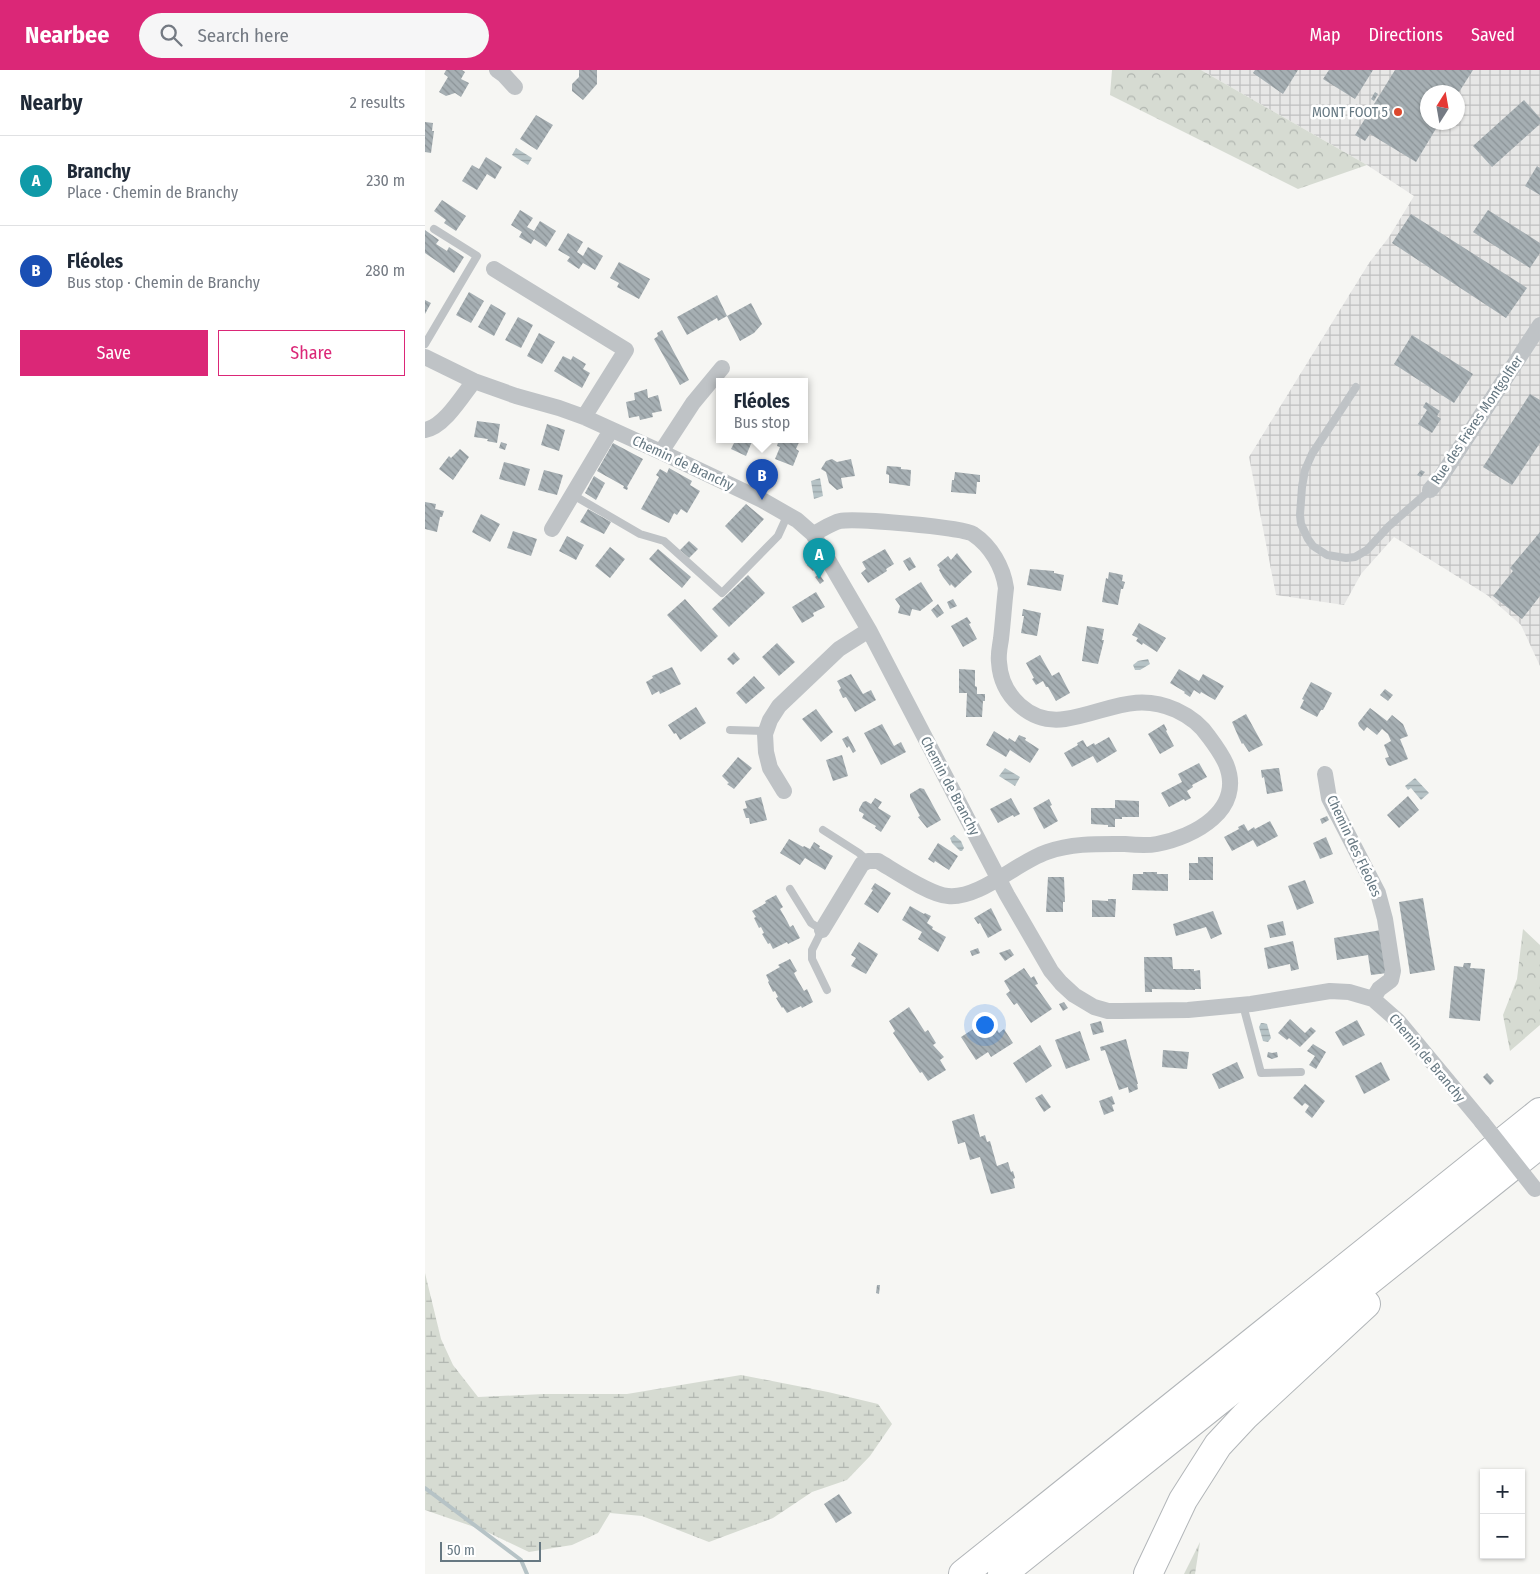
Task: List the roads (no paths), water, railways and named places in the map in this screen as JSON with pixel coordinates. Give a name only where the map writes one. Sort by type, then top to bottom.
[{"type":"highway","points":[[963,1574],[1540,1112]]},
{"type":"highway","points":[[1002,1574],[1536,1147]]},
{"type":"highway","points":[[1148,1574],[1183,1500],[1218,1445],[1245,1416],[1536,1147]]},
{"type":"highway","points":[[943,1574],[1181,1399]]},
{"type":"street","points":[[497,70],[515,87]]},
{"type":"street","points":[[494,269],[626,350],[584,417]]},
{"type":"street","name":"Rue des Frères Montgolfier","points":[[1431,490],[1533,342],[1540,325]]},
{"type":"street","name":"Chemin de Branchy","points":[[425,357],[474,380],[516,396],[584,417],[661,452],[752,494],[788,514],[813,534],[869,630],[998,878],[1051,970],[1074,995],[1088,1004],[1108,1011],[1188,1010],[1330,991],[1349,992],[1373,999],[1397,1021],[1538,1192]]},
{"type":"street","points":[[661,452],[693,403],[722,368]]},
{"type":"street","points":[[425,430],[431,429],[445,418],[474,380]]},
{"type":"street","points":[[552,529],[611,430]]},
{"type":"street","points":[[813,534],[842,520],[872,520],[972,533],[998,561],[1004,577],[1006,588],[999,660],[1001,675],[1008,694],[1019,706],[1033,714],[1046,718],[1064,719],[1123,703],[1147,702],[1161,705],[1190,717],[1208,735],[1226,765],[1229,782],[1229,793],[1226,802],[1208,823],[1194,832],[1155,844],[1086,844],[1046,852],[977,890],[964,895],[949,897],[937,895],[878,861],[868,861],[862,864],[822,930]]},
{"type":"street","points":[[784,791],[770,768],[766,752],[766,731],[770,720],[779,706],[839,649],[869,630]]},
{"type":"street","name":"Chemin des Fléoles","points":[[1325,774],[1329,798],[1378,892],[1385,919],[1393,971],[1391,980],[1379,989],[1373,999]]},
{"type":"lane","points":[[425,344],[477,256],[434,229]]},
{"type":"lane","points":[[1356,387],[1312,454],[1305,470],[1300,515],[1301,524],[1313,546],[1327,555],[1345,558],[1355,557],[1367,550],[1388,527],[1431,490]]},
{"type":"lane","points":[[573,495],[640,534],[664,542],[722,593],[778,536],[788,514]]},
{"type":"lane","points":[[730,730],[766,731]]},
{"type":"lane","points":[[823,830],[868,861]]},
{"type":"lane","points":[[790,889],[811,923],[822,930],[812,950],[812,959],[827,990]]},
{"type":"lane","points":[[1243,1004],[1261,1073],[1301,1072]]},
{"type":"waterway","points":[[425,1488],[521,1560],[527,1574]]},
{"type":"place","name":"MONT FOOT 5","points":[[1398,112]]},
{"type":"place","name":"Fléoles","points":[[762,500]]},
{"type":"place","name":"Branchy","points":[[819,579]]}]
